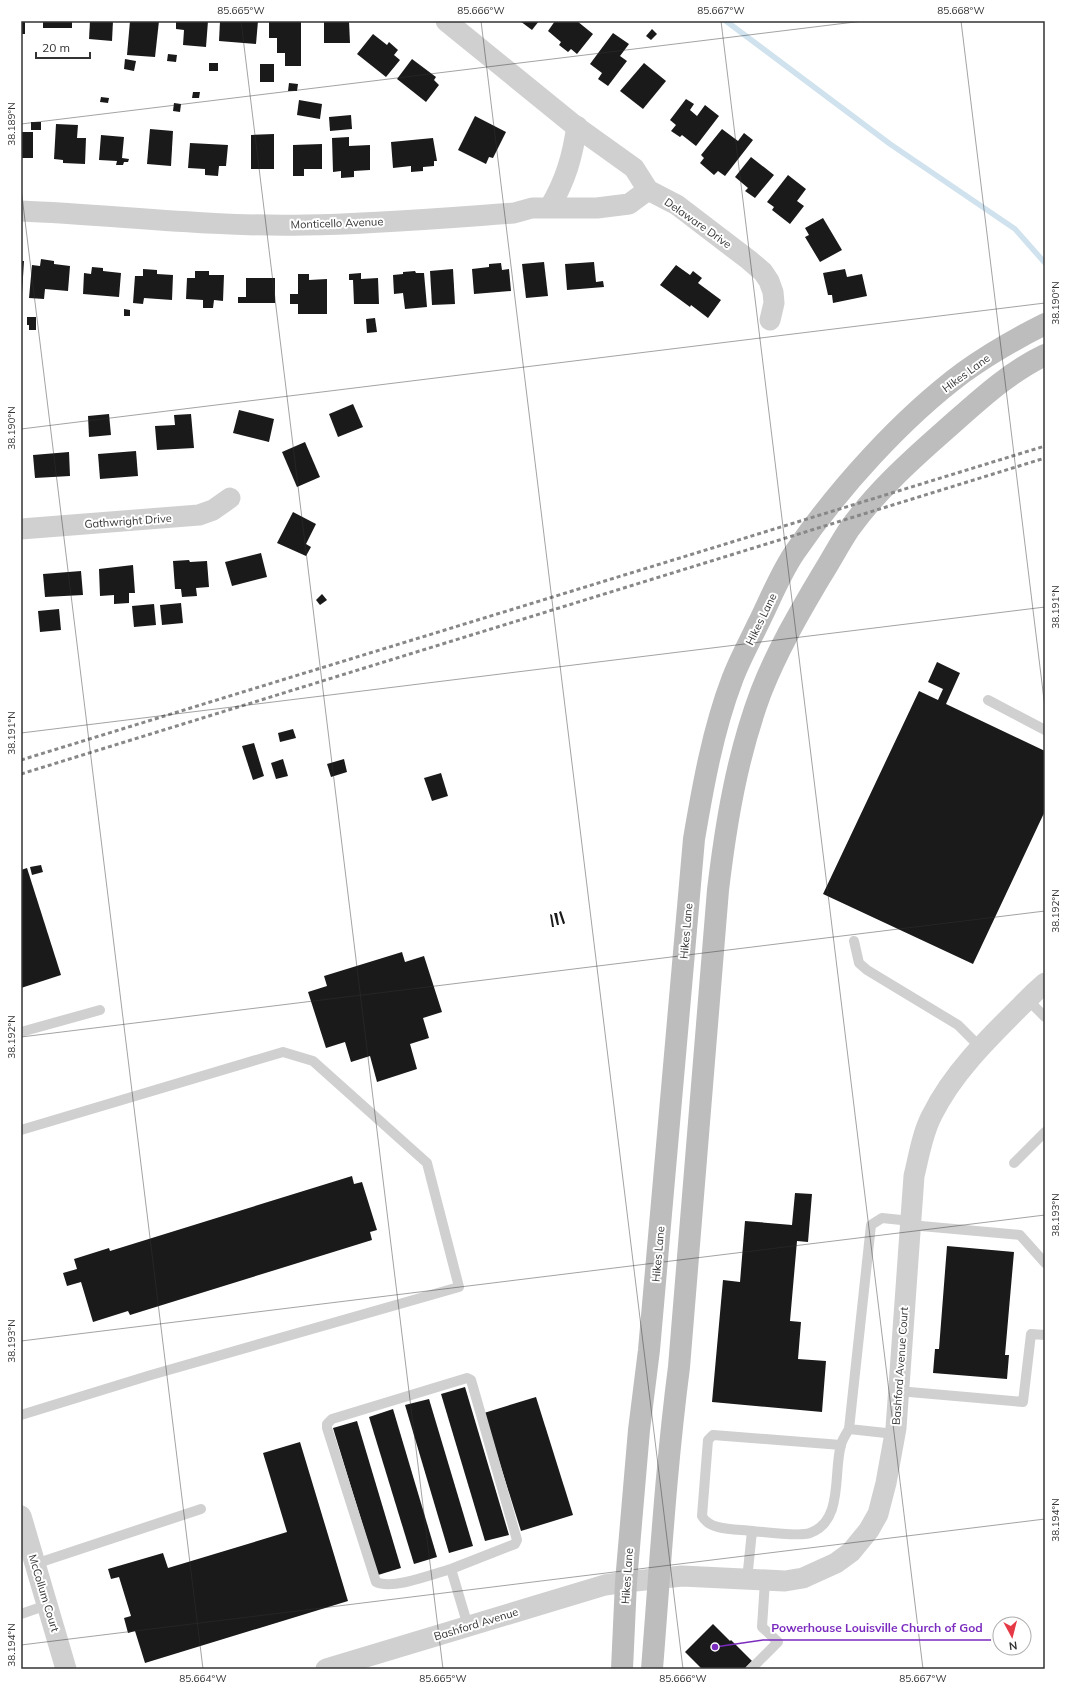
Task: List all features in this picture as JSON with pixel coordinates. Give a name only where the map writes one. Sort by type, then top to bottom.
[{"type":"street","points":[[446,21],[577,126],[634,168],[648,190]]},
{"type":"street","points":[[550,207],[562,185],[572,155],[577,126]]},
{"type":"street","name":"Monticello Avenue","points":[[21,211],[208,223],[304,225],[394,222],[514,213],[532,208],[597,208],[629,204],[648,190]]},
{"type":"street","name":"Delaware Drive","points":[[648,190],[677,205],[750,260],[763,272],[769,280],[773,292],[774,303],[770,320]]},
{"type":"street","name":"Hikes Lane","points":[[622,1669],[626,1582],[639,1430],[649,1350],[694,839],[705,779],[720,718],[732,680],[747,646],[794,553],[834,500],[887,441],[929,400],[964,372],[1016,339],[1045,324]]},
{"type":"street","points":[[652,1669],[658,1578],[671,1433],[679,1367],[718,890],[725,833],[737,774],[748,731],[761,691],[780,648],[798,614],[850,528],[904,467],[969,409],[998,385],[1033,361],[1045,355]]},
{"type":"street","name":"Gathwright Drive","points":[[21,529],[199,515],[214,510],[230,498]]},
{"type":"street","name":"Bashford Avenue Court","points":[[626,1582],[682,1576],[785,1581],[803,1578],[836,1563],[858,1544],[869,1530],[878,1514],[886,1483],[895,1434],[914,1176],[922,1142],[931,1116],[943,1093],[969,1060],[1045,983]]},
{"type":"street","name":"McCollum Court","points":[[21,1516],[66,1669]]},
{"type":"street","name":"Bashford Avenue","points":[[326,1669],[605,1585],[626,1582]]},
{"type":"lane","points":[[988,700],[1045,730]]},
{"type":"lane","points":[[854,941],[859,963],[958,1025],[981,1048]]},
{"type":"lane","points":[[1028,999],[1045,1017]]},
{"type":"lane","points":[[21,1032],[100,1010]]},
{"type":"lane","points":[[21,1130],[283,1052],[313,1061],[427,1163],[459,1287],[151,1375],[21,1414]]},
{"type":"lane","points":[[1014,1163],[1045,1132]]},
{"type":"lane","points":[[841,1445],[713,1435],[708,1440],[702,1516],[704,1520],[711,1526],[785,1534],[810,1533],[824,1523],[832,1511],[841,1445],[849,1429],[871,1225],[882,1218],[911,1223],[1020,1236],[1045,1263]]},
{"type":"lane","points":[[898,1391],[1022,1402],[1031,1334],[1045,1335]]},
{"type":"lane","points":[[467,1378],[471,1380],[517,1540],[515,1544],[451,1569],[407,1581],[382,1585],[376,1582],[327,1424],[332,1419],[467,1378]]},
{"type":"lane","points":[[849,1429],[895,1434]]},
{"type":"lane","points":[[35,1564],[201,1509]]},
{"type":"lane","points":[[751,1669],[778,1642],[762,1627],[752,1531]]},
{"type":"lane","points":[[451,1569],[468,1626]]},
{"type":"lane","points":[[21,1614],[47,1605]]},
{"type":"building","points":[[21,21],[25,21],[25,34],[21,34]]},
{"type":"building","points":[[43,21],[72,21],[72,28],[43,28]]},
{"type":"building","points":[[90,21],[113,21],[112,41],[89,39]]},
{"type":"building","points":[[130,21],[159,21],[155,57],[127,55]]},
{"type":"building","points":[[176,21],[208,21],[206,47],[183,45],[184,30],[176,29]]},
{"type":"building","points":[[220,21],[258,21],[256,44],[219,41]]},
{"type":"building","points":[[269,21],[301,21],[301,66],[285,66],[285,53],[277,53],[277,38],[269,38]]},
{"type":"building","points":[[324,21],[349,21],[350,43],[324,43]]},
{"type":"building","points":[[520,21],[539,21],[532,30]]},
{"type":"building","points":[[555,21],[577,21],[593,34],[577,54],[571,49],[568,52],[559,45],[561,42],[548,31]]},
{"type":"building","points":[[652,29],[657,34],[651,40],[646,36]]},
{"type":"building","points":[[613,33],[629,44],[620,56],[627,61],[608,86],[598,79],[602,73],[590,64]]},
{"type":"building","points":[[373,34],[387,45],[389,42],[398,50],[394,55],[400,60],[386,77],[357,54]]},
{"type":"building","points":[[168,54],[177,55],[176,62],[167,61]]},
{"type":"building","points":[[125,59],[136,61],[134,71],[124,69]]},
{"type":"building","points":[[412,59],[436,77],[434,80],[439,85],[426,102],[397,79]]},
{"type":"building","points":[[209,63],[218,63],[218,71],[209,71]]},
{"type":"building","points":[[644,63],[666,81],[643,109],[620,91]]},
{"type":"building","points":[[260,64],[274,64],[274,82],[260,82]]},
{"type":"building","points":[[289,83],[298,84],[297,91],[288,91]]},
{"type":"building","points":[[193,92],[200,92],[199,98],[192,98]]},
{"type":"building","points":[[101,97],[109,98],[108,103],[100,102]]},
{"type":"building","points":[[686,99],[694,104],[690,110],[697,116],[705,105],[719,116],[696,146],[682,135],[680,137],[671,131],[676,125],[670,120]]},
{"type":"building","points":[[299,100],[322,104],[320,119],[297,115]]},
{"type":"building","points":[[174,103],[181,104],[180,112],[173,111]]},
{"type":"building","points":[[351,115],[352,129],[330,131],[329,117]]},
{"type":"building","points":[[475,116],[506,132],[493,158],[489,157],[486,164],[458,150]]},
{"type":"building","points":[[31,122],[41,122],[41,130],[31,130]]},
{"type":"building","points":[[56,124],[78,125],[77,138],[86,138],[85,164],[63,163],[63,160],[54,159]]},
{"type":"building","points":[[150,129],[173,131],[171,166],[147,164]]},
{"type":"building","points":[[722,129],[738,141],[744,133],[753,140],[725,176],[718,171],[714,175],[700,163],[704,158],[701,155]]},
{"type":"building","points":[[21,132],[33,132],[33,158],[21,158]]},
{"type":"building","points":[[274,134],[274,169],[251,169],[251,135]]},
{"type":"building","points":[[101,135],[124,137],[122,158],[129,159],[128,162],[124,162],[123,165],[116,165],[117,161],[99,160]]},
{"type":"building","points":[[349,137],[349,146],[370,145],[370,170],[354,171],[354,177],[341,178],[341,171],[333,172],[332,138]]},
{"type":"building","points":[[433,138],[437,161],[434,161],[434,166],[423,167],[423,171],[411,172],[411,166],[393,168],[391,142]]},
{"type":"building","points":[[190,143],[228,145],[226,166],[219,166],[218,176],[205,175],[205,169],[188,168]]},
{"type":"building","points":[[322,144],[322,169],[304,169],[304,176],[293,176],[293,145]]},
{"type":"building","points":[[751,157],[774,175],[755,198],[745,191],[748,188],[735,177]]},
{"type":"building","points":[[788,175],[806,189],[797,201],[804,206],[790,224],[772,210],[774,207],[767,202]]},
{"type":"building","points":[[823,218],[842,250],[820,262],[805,237],[809,235],[805,228]]},
{"type":"building","points":[[41,259],[54,261],[54,264],[70,266],[68,291],[45,289],[44,299],[29,298],[32,265],[40,266]]},
{"type":"building","points":[[21,261],[24,261],[22,294],[21,294]]},
{"type":"building","points":[[544,262],[548,296],[526,298],[522,264]]},
{"type":"building","points":[[594,262],[596,282],[603,281],[604,287],[567,290],[565,264]]},
{"type":"building","points":[[501,263],[502,270],[509,269],[511,291],[474,294],[472,269],[489,267],[489,264]]},
{"type":"building","points":[[676,265],[690,275],[693,271],[702,278],[698,283],[721,300],[708,318],[660,285]]},
{"type":"building","points":[[92,267],[103,268],[103,271],[121,273],[119,297],[83,294],[84,273],[91,274]]},
{"type":"building","points":[[143,269],[157,270],[157,274],[173,275],[172,300],[144,298],[143,304],[133,303],[135,276],[143,276]]},
{"type":"building","points":[[453,269],[455,304],[432,305],[430,271]]},
{"type":"building","points":[[845,269],[847,277],[862,274],[867,296],[833,303],[832,295],[828,295],[823,273]]},
{"type":"building","points":[[195,271],[209,271],[209,275],[224,275],[223,301],[214,300],[213,308],[203,308],[203,300],[186,299],[187,278],[195,278]]},
{"type":"building","points":[[415,271],[416,273],[424,273],[427,307],[405,309],[403,293],[394,294],[393,275]]},
{"type":"building","points":[[361,273],[361,279],[378,278],[379,304],[354,304],[353,280],[349,280],[349,274]]},
{"type":"building","points":[[298,274],[309,274],[309,280],[327,279],[327,314],[298,314],[298,304],[290,304],[290,294],[298,294]]},
{"type":"building","points":[[246,278],[275,278],[275,303],[238,303],[238,297],[246,297]]},
{"type":"building","points":[[124,309],[130,310],[130,316],[124,316]]},
{"type":"building","points":[[27,317],[36,317],[36,330],[29,330],[29,325],[27,325]]},
{"type":"building","points":[[375,318],[377,332],[367,333],[366,319]]},
{"type":"building","points":[[353,404],[363,427],[338,437],[329,414]]},
{"type":"building","points":[[239,410],[274,419],[269,442],[233,433]]},
{"type":"building","points":[[109,414],[111,435],[89,437],[88,416]]},
{"type":"building","points":[[191,414],[194,448],[157,450],[155,426],[175,425],[174,415]]},
{"type":"building","points":[[305,442],[320,477],[297,487],[282,452]]},
{"type":"building","points":[[136,451],[138,476],[100,479],[98,454]]},
{"type":"building","points":[[69,452],[70,476],[35,478],[33,455]]},
{"type":"building","points":[[293,512],[316,524],[306,544],[311,547],[306,556],[277,543]]},
{"type":"building","points":[[261,553],[267,577],[232,586],[225,562]]},
{"type":"building","points":[[189,560],[190,562],[207,561],[209,587],[196,588],[197,596],[182,597],[181,589],[175,589],[173,561]]},
{"type":"building","points":[[133,565],[135,593],[129,593],[129,603],[114,604],[114,595],[100,596],[99,569]]},
{"type":"building","points":[[81,571],[83,595],[45,597],[43,574]]},
{"type":"building","points":[[322,594],[327,600],[320,605],[316,600]]},
{"type":"building","points":[[181,603],[183,623],[162,625],[160,605]]},
{"type":"building","points":[[154,604],[156,625],[134,627],[132,606]]},
{"type":"building","points":[[59,609],[61,630],[40,632],[38,611]]},
{"type":"building","points":[[937,662],[960,673],[946,704],[1045,751],[1045,811],[973,964],[823,894],[919,691],[938,700],[943,689],[928,682]]},
{"type":"building","points":[[293,729],[296,738],[280,742],[278,733]]},
{"type":"building","points":[[254,743],[264,776],[253,780],[242,746]]},
{"type":"building","points":[[283,759],[288,776],[276,779],[271,763]]},
{"type":"building","points":[[344,759],[347,772],[331,777],[327,764]]},
{"type":"building","points":[[441,773],[448,796],[432,801],[424,778]]},
{"type":"building","points":[[41,865],[43,872],[32,875],[30,867]]},
{"type":"building","points":[[27,868],[61,975],[21,988],[21,870]]},
{"type":"building","points":[[561,911],[565,923],[564,924],[559,912]]},
{"type":"building","points":[[554,913],[557,913],[559,925],[557,925]]},
{"type":"building","points":[[550,914],[552,915],[554,927],[552,927]]},
{"type":"building","points":[[402,952],[405,962],[424,956],[442,1012],[423,1018],[429,1038],[410,1044],[417,1069],[377,1082],[370,1056],[351,1062],[345,1042],[326,1048],[308,992],[327,986],[324,976]]},
{"type":"building","points":[[352,1176],[354,1184],[362,1182],[377,1230],[370,1232],[372,1240],[130,1315],[128,1311],[93,1322],[81,1282],[67,1286],[63,1273],[77,1269],[74,1259],[109,1248],[110,1251]]},
{"type":"building","points":[[795,1193],[812,1194],[808,1242],[797,1241],[790,1321],[801,1322],[798,1359],[826,1361],[822,1412],[712,1402],[723,1280],[740,1282],[745,1221],[792,1225]]},
{"type":"building","points":[[947,1246],[1014,1252],[1005,1355],[1009,1355],[1007,1379],[933,1373],[935,1349],[939,1349]]},
{"type":"building","points":[[465,1387],[509,1535],[485,1541],[441,1394]]},
{"type":"building","points":[[536,1397],[573,1515],[521,1531],[484,1413]]},
{"type":"building","points":[[429,1399],[473,1546],[449,1553],[405,1405]]},
{"type":"building","points":[[393,1409],[437,1557],[414,1564],[369,1417]]},
{"type":"building","points":[[357,1421],[401,1568],[378,1575],[333,1428]]},
{"type":"building","points":[[300,1442],[348,1601],[145,1663],[135,1631],[128,1633],[124,1618],[131,1616],[119,1577],[111,1579],[108,1569],[163,1553],[168,1568],[287,1532],[263,1453]]},
{"type":"building","points":[[713,1624],[752,1661],[744,1669],[702,1669],[685,1652]]},
{"type":"waterway","points":[[726,21],[890,144],[1015,229],[1045,263]]},
{"type":"railway","points":[[21,760],[1045,446]]},
{"type":"railway","points":[[21,774],[1045,458]]},
{"type":"place","name":"Powerhouse Louisville Church of God","points":[[715,1647]]}]
